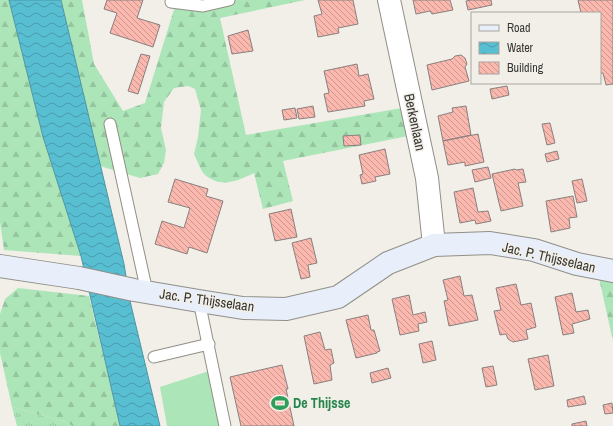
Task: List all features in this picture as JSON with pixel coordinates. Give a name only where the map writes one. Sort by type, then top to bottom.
[{"type":"street","name":"Berkenlaan","points":[[388,0],[427,178],[434,245]]},
{"type":"street","name":"Jac. P. Thijsselaan","points":[[0,266],[78,278],[141,291],[243,308],[286,309],[338,297],[388,263],[434,245],[490,243],[534,250],[577,264],[613,271]]},
{"type":"lane","points":[[171,2],[203,6],[229,0]]},
{"type":"lane","points":[[110,124],[141,291]]},
{"type":"lane","points":[[199,301],[225,426]]},
{"type":"lane","points":[[154,357],[209,344]]},
{"type":"green space","points":[[0,0],[9,0],[43,137],[81,256],[4,250],[0,222]]},
{"type":"green space","points":[[61,0],[82,0],[94,64],[123,111],[145,103],[177,0],[305,0],[220,18],[246,135],[402,108],[408,136],[283,161],[293,201],[263,209],[254,173],[241,179],[229,182],[210,179],[204,174],[194,154],[198,137],[201,110],[195,89],[188,86],[174,88],[164,102],[161,128],[166,150],[164,163],[158,174],[140,178],[100,166]]},
{"type":"green space","points":[[599,278],[613,281],[613,339],[611,332]]},
{"type":"green space","points":[[18,288],[89,296],[120,426],[72,426],[66,422],[12,407],[0,353],[0,314],[5,299]]},
{"type":"green space","points":[[209,371],[221,426],[167,426],[160,387]]},
{"type":"green space","points":[[12,407],[66,422],[72,426],[17,426]]},
{"type":"water","points":[[9,0],[61,0],[124,264],[130,301],[160,426],[120,426],[81,256],[43,137]]},
{"type":"building","points":[[107,0],[143,0],[137,18],[160,25],[153,47],[110,33],[117,13],[104,9]]},
{"type":"building","points":[[318,0],[353,0],[358,24],[338,28],[339,33],[318,37],[314,16],[322,14]]},
{"type":"building","points":[[413,0],[450,0],[453,10],[432,14],[430,11],[416,14]]},
{"type":"building","points":[[491,0],[492,5],[468,10],[466,1]]},
{"type":"building","points":[[578,0],[613,0],[613,84],[606,85],[603,73],[601,73],[601,12],[581,12]]},
{"type":"building","points":[[248,30],[253,51],[232,54],[228,36]]},
{"type":"building","points":[[141,54],[150,56],[138,94],[128,91]]},
{"type":"building","points":[[461,55],[465,58],[467,64],[465,67],[469,81],[432,90],[427,65],[452,59],[455,56]]},
{"type":"building","points":[[357,64],[359,76],[368,74],[374,99],[364,101],[365,106],[328,112],[324,94],[329,93],[324,71]]},
{"type":"building","points":[[507,86],[509,95],[492,99],[490,89]]},
{"type":"building","points":[[313,106],[315,117],[299,119],[297,109]]},
{"type":"building","points":[[466,106],[471,135],[443,141],[438,116],[453,112],[452,108]]},
{"type":"building","points":[[295,108],[297,118],[284,120],[282,110]]},
{"type":"building","points":[[550,123],[555,143],[547,145],[542,124]]},
{"type":"building","points":[[478,134],[484,162],[465,166],[465,162],[448,165],[443,141]]},
{"type":"building","points":[[360,135],[361,145],[344,146],[343,136]]},
{"type":"building","points":[[385,149],[390,174],[375,177],[376,181],[362,184],[360,175],[363,174],[359,155]]},
{"type":"building","points":[[557,151],[559,159],[547,162],[545,154]]},
{"type":"building","points":[[488,167],[491,178],[475,182],[472,170]]},
{"type":"building","points":[[515,169],[523,169],[526,182],[518,183],[523,206],[501,211],[492,174]]},
{"type":"building","points":[[175,179],[208,189],[206,196],[223,201],[207,253],[189,247],[187,254],[155,244],[162,221],[184,228],[190,208],[168,202]]},
{"type":"building","points":[[582,179],[587,201],[577,203],[572,181]]},
{"type":"building","points":[[473,188],[478,212],[488,211],[491,221],[476,224],[475,220],[460,223],[454,192]]},
{"type":"building","points":[[573,196],[577,217],[569,218],[570,228],[551,232],[546,201]]},
{"type":"building","points":[[291,209],[297,237],[275,241],[269,214]]},
{"type":"building","points":[[311,238],[317,263],[308,265],[310,277],[301,279],[292,243]]},
{"type":"building","points":[[460,276],[464,296],[472,295],[478,320],[449,326],[444,301],[448,300],[443,280]]},
{"type":"building","points":[[516,284],[521,305],[531,303],[536,327],[526,330],[528,339],[513,342],[508,339],[506,334],[500,335],[494,311],[501,310],[496,288]]},
{"type":"building","points":[[572,293],[576,312],[588,310],[590,319],[572,324],[574,333],[563,335],[555,297]]},
{"type":"building","points":[[409,295],[413,315],[425,312],[427,322],[418,324],[419,331],[400,335],[392,299]]},
{"type":"building","points":[[368,315],[371,330],[374,330],[380,351],[356,358],[346,320]]},
{"type":"building","points":[[320,332],[325,350],[331,349],[334,363],[330,365],[332,380],[314,384],[304,336]]},
{"type":"building","points":[[432,341],[436,360],[423,363],[419,344]]},
{"type":"building","points":[[548,355],[554,386],[535,390],[528,359]]},
{"type":"building","points":[[282,365],[288,389],[286,389],[294,426],[241,426],[230,377]]},
{"type":"building","points":[[493,366],[497,385],[486,387],[482,368]]},
{"type":"building","points":[[388,368],[391,378],[372,383],[370,373]]},
{"type":"building","points":[[584,396],[586,404],[568,407],[567,400]]},
{"type":"building","points":[[612,403],[613,413],[605,414],[603,405]]},
{"type":"building","points":[[586,421],[587,426],[572,426],[572,424]]},
{"type":"place","name":"De Thijsse","points":[[280,403]]}]
